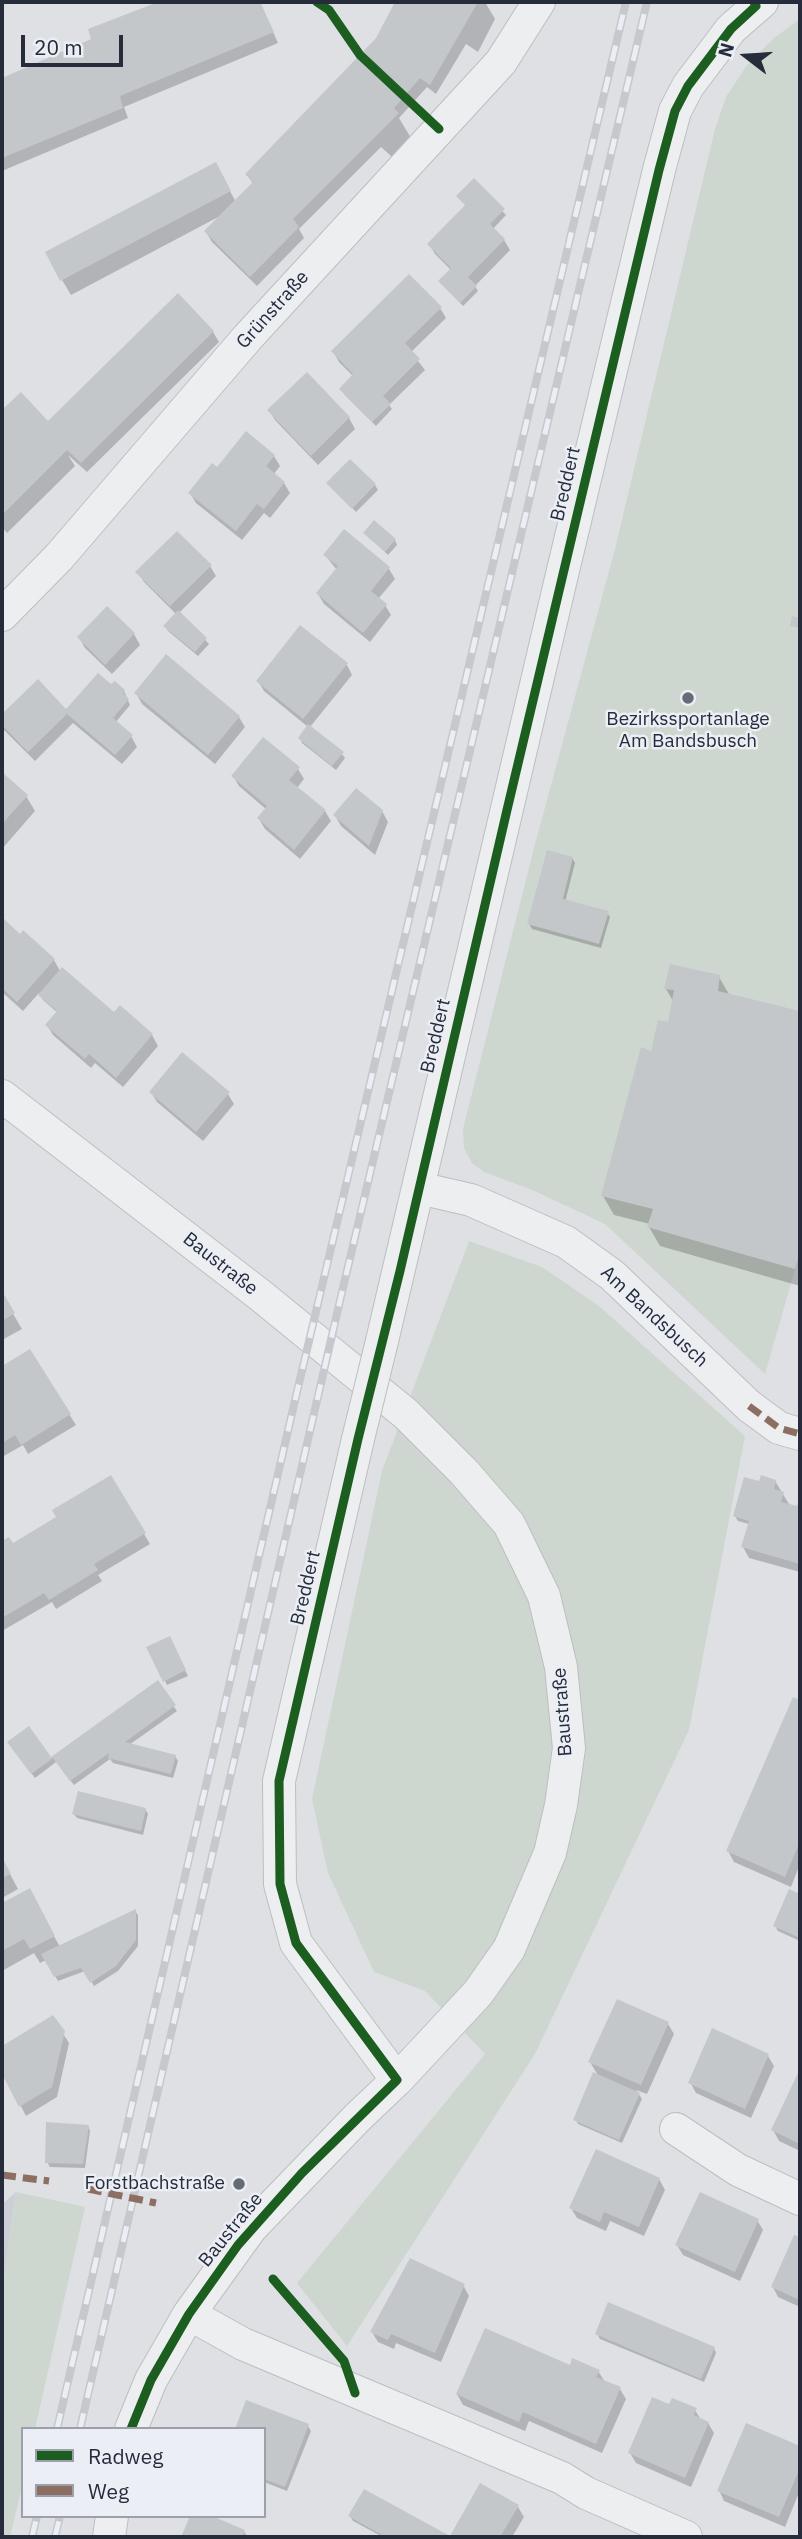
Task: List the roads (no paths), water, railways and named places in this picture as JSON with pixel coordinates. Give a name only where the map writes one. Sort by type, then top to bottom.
[{"type":"street","name":"Grünstraße","points":[[2,615],[59,557],[248,337],[501,62],[539,2]]},
{"type":"street","name":"Breddert","points":[[397,2080],[296,1943],[280,1884],[279,1781],[659,170],[675,111],[688,86],[731,29],[757,3]]},
{"type":"street","name":"Baustraße","points":[[2,1096],[260,1296],[406,1414],[464,1472],[509,1524],[544,1596],[561,1667],[569,1748],[551,1853],[509,1949],[487,1983],[397,2080],[251,2228],[189,2314],[151,2380],[132,2427]]},
{"type":"street","name":"Am Bandsbusch","points":[[419,1188],[471,1200],[566,1242],[612,1275],[749,1406],[779,1428],[800,1434]]},
{"type":"street","points":[[676,2129],[738,2170],[800,2199]]},
{"type":"street","points":[[189,2314],[243,2344],[562,2478],[586,2493],[681,2536]]},
{"type":"street","points":[[109,2537],[112,2518]]},
{"type":"railway","points":[[57,2427],[296,1396],[626,2]]},
{"type":"railway","points":[[80,2427],[342,1292],[647,2]]},
{"type":"railway","points":[[32,2537],[37,2518]]},
{"type":"railway","points":[[55,2537],[60,2518]]},
{"type":"place","name":"Bezirkssportanlage Am Bandsbusch","points":[[688,698]]},
{"type":"place","name":"Forstbachstraße","points":[[239,2184]]}]
